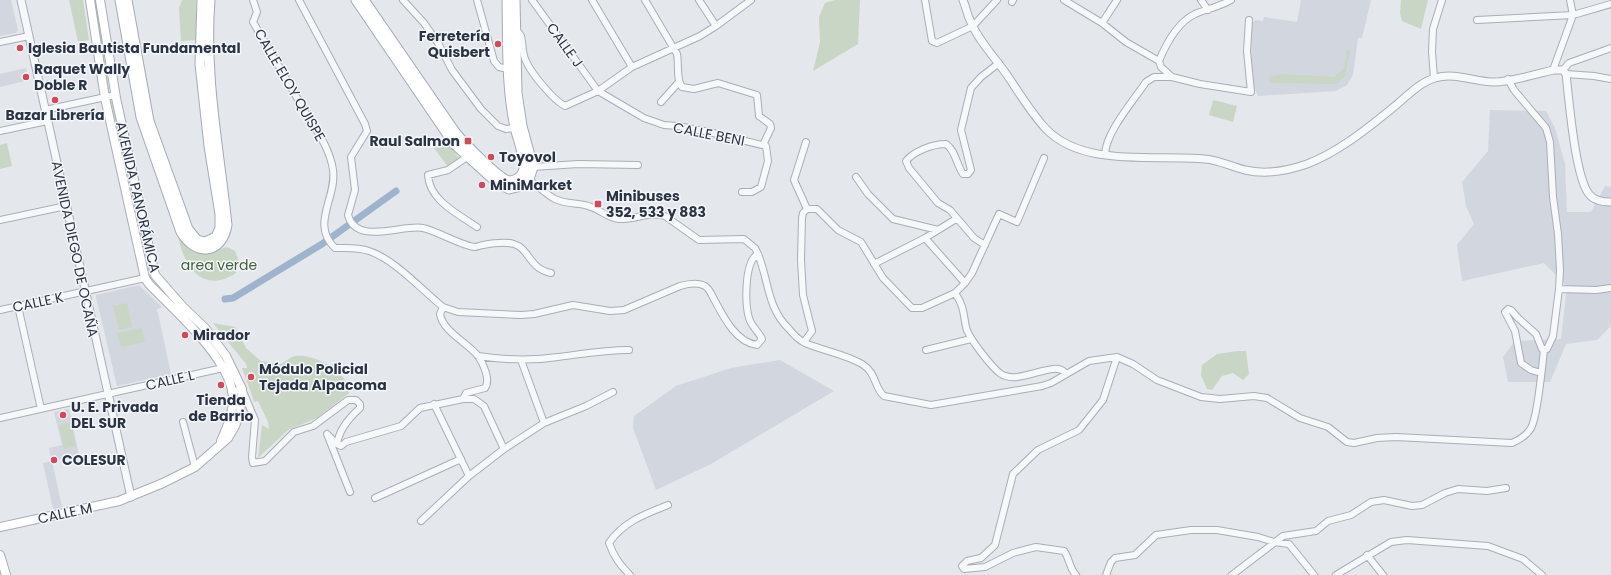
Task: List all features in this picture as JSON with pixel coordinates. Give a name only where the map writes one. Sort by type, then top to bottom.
[{"type":"main road","name":"AVENIDA PANORÁMICA","points":[[90,0],[105,98],[145,278],[149,284],[198,334],[223,368],[231,392]]},
{"type":"main road","name":"AVENIDA PANORÁMICA","points":[[100,0],[115,95],[155,275],[175,298],[205,328],[232,365],[242,389],[241,408],[236,426],[228,438],[195,467],[130,497]]},
{"type":"main road","points":[[120,0],[144,116],[188,229],[193,237],[201,242],[213,240],[220,228],[219,187],[204,98],[202,0]]},
{"type":"main road","points":[[127,0],[144,116]]},
{"type":"main road","points":[[204,53],[210,0]]},
{"type":"main road","points":[[356,0],[454,144],[470,154]]},
{"type":"main road","points":[[364,0],[470,154],[496,182],[506,188],[517,187],[532,167],[510,94],[512,69],[511,36],[507,0]]},
{"type":"main road","points":[[511,36],[515,0]]},
{"type":"main road","points":[[519,127],[525,166],[525,178]]},
{"type":"main road","points":[[145,278],[155,275]]},
{"type":"main road","points":[[223,368],[232,365]]},
{"type":"main road","points":[[219,445],[228,424],[233,396],[231,392]]},
{"type":"main road","name":"CALLE M","points":[[0,527],[130,497]]},
{"type":"main road","points":[[0,555],[4,574]]},
{"type":"street","name":"AVENIDA DIEGO DE OCAÑA","points":[[21,0],[130,497]]},
{"type":"street","name":"CALLE ELOY QUISPE","points":[[253,0],[257,12],[253,22],[326,147],[332,166],[334,180],[324,219],[324,233],[326,238],[335,248],[363,250],[381,257],[395,266],[443,307]]},
{"type":"street","points":[[299,0],[367,130],[351,157],[355,190],[349,208],[350,219],[354,225],[359,229],[380,232],[424,228],[475,247],[496,243],[514,244],[520,248],[537,268],[551,273]]},
{"type":"street","points":[[477,0],[494,61],[499,67],[512,69]]},
{"type":"street","name":"CALLE J","points":[[532,0],[598,91]]},
{"type":"street","points":[[592,0],[632,67]]},
{"type":"street","points":[[645,0],[673,49],[679,64],[678,83],[661,102]]},
{"type":"street","points":[[699,0],[716,26]]},
{"type":"street","points":[[511,36],[519,33],[522,36],[525,61],[553,99],[565,106],[598,91],[632,67],[673,49],[716,26],[750,0]]},
{"type":"street","points":[[925,0],[930,35],[934,43],[947,40],[973,26],[997,0]]},
{"type":"street","points":[[964,0],[973,26],[1033,114],[1047,130],[1061,141],[1080,151],[1105,155],[1208,159],[1245,170],[1265,173],[1290,169],[1308,164],[1331,152],[1395,106],[1422,84],[1434,78],[1463,77],[1494,82],[1553,70],[1611,80]]},
{"type":"street","points":[[1064,0],[1102,23],[1126,42],[1159,61],[1161,67],[1172,77]]},
{"type":"street","points":[[1102,23],[1117,0]]},
{"type":"street","points":[[1201,0],[1208,10]]},
{"type":"street","points":[[1159,61],[1184,21],[1196,14],[1231,0]]},
{"type":"street","points":[[1434,78],[1432,52],[1433,29],[1442,0]]},
{"type":"street","points":[[1553,70],[1573,15],[1570,0]]},
{"type":"street","points":[[406,2],[424,23],[438,43],[452,70],[481,109],[498,126],[506,129],[519,127]]},
{"type":"street","points":[[1477,20],[1573,15],[1611,4]]},
{"type":"street","points":[[1105,155],[1107,143],[1115,129],[1146,82],[1154,77],[1172,77],[1200,84],[1251,92],[1248,51],[1249,20]]},
{"type":"street","points":[[0,42],[29,36]]},
{"type":"street","points":[[1611,48],[1569,63],[1564,72],[1579,168],[1584,184],[1588,194],[1595,200],[1611,202]]},
{"type":"street","points":[[985,245],[979,243],[956,219],[950,210],[938,203],[909,168],[906,161],[910,156],[938,144],[946,144],[953,151],[960,170],[963,174],[968,174],[971,170],[961,130],[971,88],[981,77],[999,63]]},
{"type":"street","points":[[1508,79],[1514,90],[1546,128],[1550,142],[1553,197],[1558,234],[1559,289],[1553,336],[1550,346],[1544,350]]},
{"type":"street","points":[[678,83],[686,89],[694,89],[718,83],[757,95],[759,116],[770,124],[771,128],[763,145]]},
{"type":"street","name":"CALLE BENI","points":[[598,91],[644,118],[659,124],[709,132],[742,142],[763,145],[767,148],[768,160],[761,187],[752,192],[742,192]]},
{"type":"street","points":[[45,110],[115,95]]},
{"type":"street","points":[[0,131],[47,121]]},
{"type":"street","points":[[806,142],[794,180],[807,209]]},
{"type":"street","points":[[470,154],[448,170],[428,175],[428,184],[442,203],[477,227]]},
{"type":"street","points":[[804,342],[812,331],[803,295],[801,260],[802,218],[803,213],[807,209],[817,209],[843,234],[857,239],[883,278],[912,308],[922,308],[955,293],[965,283],[999,214],[1017,222],[1044,158]]},
{"type":"street","points":[[532,167],[578,164],[638,165]]},
{"type":"street","points":[[856,177],[868,194],[893,219],[938,230]]},
{"type":"street","points":[[525,178],[554,199],[565,203],[591,206],[614,218],[626,219],[652,214],[665,216],[699,240],[744,239],[755,248],[758,254],[772,306],[785,326],[804,342],[863,364],[874,374],[880,391],[884,396],[931,405],[1042,386],[1051,383],[1065,373],[1089,361],[1117,357],[1133,364],[1157,380],[1201,397],[1220,399],[1254,396],[1267,398],[1300,418],[1328,427],[1342,439],[1354,443],[1377,438],[1396,437],[1512,444],[1521,439],[1531,428],[1541,373],[1544,350],[1541,348],[1538,336],[1533,330],[1524,324],[1511,310],[1507,310],[1505,314],[1515,331],[1521,363],[1531,370],[1541,373]]},
{"type":"street","points":[[0,220],[66,206]]},
{"type":"street","points":[[874,264],[925,238],[956,219]]},
{"type":"street","points":[[925,238],[965,283]]},
{"type":"street","points":[[463,399],[466,393],[486,388],[488,384],[487,376],[478,356],[463,344],[443,322],[440,314],[443,307],[458,312],[521,315],[534,314],[573,305],[610,311],[624,310],[680,286],[700,284],[709,290],[723,316],[738,335],[749,344],[757,345],[762,339],[749,319],[746,302],[751,263],[758,254]]},
{"type":"street","name":"CALLE K","points":[[0,310],[145,278]]},
{"type":"street","points":[[1559,289],[1596,290],[1611,288]]},
{"type":"street","points":[[955,293],[963,306],[966,327],[972,339],[998,372],[1014,378],[1056,368],[1061,369],[1065,373]]},
{"type":"street","points":[[18,306],[41,409]]},
{"type":"street","points":[[926,350],[972,339]]},
{"type":"street","points":[[478,356],[521,360],[557,358],[601,350],[629,350]]},
{"type":"street","points":[[1076,575],[1070,566],[1069,557],[1064,552],[1036,548],[1013,553],[985,567],[967,570],[962,566],[967,561],[981,558],[995,545],[1013,474],[1038,450],[1078,430],[1103,400],[1117,357]]},
{"type":"street","points":[[521,360],[544,423]]},
{"type":"street","name":"CALLE L","points":[[0,418],[223,368]]},
{"type":"street","points":[[231,392],[242,389],[255,420],[252,458],[253,463],[265,461],[294,432],[313,426],[348,400],[356,400],[360,404],[360,408],[351,416],[340,433],[337,444]]},
{"type":"street","points":[[421,521],[469,476],[544,423],[586,406],[613,392]]},
{"type":"street","points":[[350,492],[327,434],[341,446],[346,442],[401,426],[420,408],[434,404],[463,399],[474,399],[484,406],[504,450]]},
{"type":"street","points":[[434,404],[469,476]]},
{"type":"street","points":[[183,422],[195,467]]},
{"type":"street","points":[[375,498],[461,459]]},
{"type":"street","points":[[1232,575],[1283,536],[1316,531],[1328,521],[1351,515],[1371,502],[1384,500],[1412,506],[1422,505],[1445,493],[1458,490],[1487,491],[1506,488]]},
{"type":"street","points":[[630,575],[623,569],[614,556],[609,543],[617,531],[642,515],[668,505]]},
{"type":"street","points":[[1106,575],[1111,562],[1115,558],[1135,555],[1156,535],[1191,530],[1217,530],[1289,544],[1314,575]]},
{"type":"street","points":[[1336,575],[1367,555],[1391,542],[1407,540],[1488,546],[1523,559],[1542,575]]},
{"type":"street","points":[[1367,555],[1383,575]]},
{"type":"shaded area","points":[[0,0],[11,0],[18,30],[16,33],[0,36]]},
{"type":"shaded area","points":[[1301,0],[1371,0],[1362,38],[1358,38],[1353,75],[1347,85],[1336,91],[1258,96],[1252,82],[1251,26],[1255,20],[1263,21],[1264,17],[1297,22]]},
{"type":"shaded area","points":[[26,68],[29,80],[0,87],[0,74]]},
{"type":"shaded area","points":[[1490,110],[1546,111],[1555,128],[1565,164],[1567,212],[1591,212],[1605,186],[1611,187],[1611,326],[1597,340],[1566,344],[1550,382],[1508,382],[1503,357],[1515,341],[1561,339],[1567,286],[1544,263],[1462,281],[1457,245],[1474,224],[1466,206],[1462,182],[1488,151]]},
{"type":"shaded area","points":[[139,285],[162,307],[156,310],[158,313],[171,374],[117,386],[96,295]]},
{"type":"shaded area","points":[[780,360],[834,391],[711,464],[656,490],[633,428],[634,416],[676,386],[731,368]]},
{"type":"shaded area","name":"COLESUR","points":[[69,409],[79,455],[52,461],[62,507],[53,509],[43,463],[51,461],[49,448],[62,445],[54,412]]},
{"type":"green space","points":[[69,0],[83,0],[89,40],[78,42]]},
{"type":"green space","points":[[94,0],[96,0],[109,91],[108,90]]},
{"type":"green space","points":[[182,0],[196,0],[196,40],[181,41],[179,8]]},
{"type":"green space","points":[[835,0],[860,0],[858,44],[813,71],[820,42],[819,17],[825,3]]},
{"type":"green space","points":[[1401,0],[1428,0],[1421,29],[1402,21],[1400,13]]},
{"type":"green space","points":[[1347,51],[1350,51],[1345,76],[1336,84],[1270,83],[1269,77],[1283,74],[1334,77],[1344,68]]},
{"type":"green space","points":[[1213,100],[1237,106],[1233,122],[1209,115]]},
{"type":"green space","points":[[112,101],[149,270],[149,271],[111,102]]},
{"type":"green space","points":[[445,140],[459,158],[448,167],[434,148]]},
{"type":"green space","points":[[7,143],[12,166],[0,169],[0,145]]},
{"type":"green space","name":"area verde","points":[[184,236],[216,250],[227,247],[235,251],[239,262],[236,273],[225,279],[214,281],[205,279],[198,275],[191,268],[181,249],[178,237]]},
{"type":"green space","points":[[127,303],[132,327],[119,330],[113,306]]},
{"type":"green space","points":[[213,323],[235,327],[246,348],[261,361],[281,364],[292,357],[301,356],[316,359],[330,366],[333,365],[351,388],[349,393],[317,418],[288,430],[258,458],[262,425],[269,429],[268,422],[258,401],[254,402],[242,368],[247,368],[246,364]]},
{"type":"green space","points":[[142,328],[145,342],[121,347],[117,333]]},
{"type":"green space","points":[[1246,351],[1249,374],[1243,380],[1233,373],[1222,376],[1212,390],[1207,389],[1201,375],[1202,365],[1217,354]]},
{"type":"green space","points":[[71,422],[76,446],[64,449],[59,425]]},
{"type":"waterway","points":[[225,299],[233,298],[322,244],[396,191]]},
{"type":"place","name":"Ferretería Quisbert","points":[[498,44]]},
{"type":"place","name":"Iglesia Bautista Fundamental","points":[[20,48]]},
{"type":"place","name":"Raquet Wally Doble R","points":[[26,77]]},
{"type":"place","name":"Bazar Librería","points":[[55,100]]},
{"type":"place","name":"Raul Salmon","points":[[468,141]]},
{"type":"place","name":"Toyovol","points":[[491,157]]},
{"type":"place","name":"MiniMarket","points":[[482,185]]},
{"type":"place","name":"Minibuses 352, 533 y 883","points":[[598,204]]},
{"type":"place","name":"Mirador","points":[[185,335]]},
{"type":"place","name":"Módulo Policial Tejada Alpacoma","points":[[251,377]]},
{"type":"place","name":"Tienda de Barrio","points":[[221,385]]},
{"type":"place","name":"U. E. Privada DEL SUR","points":[[63,415]]},
{"type":"place","name":"COLESUR","points":[[54,460]]}]
